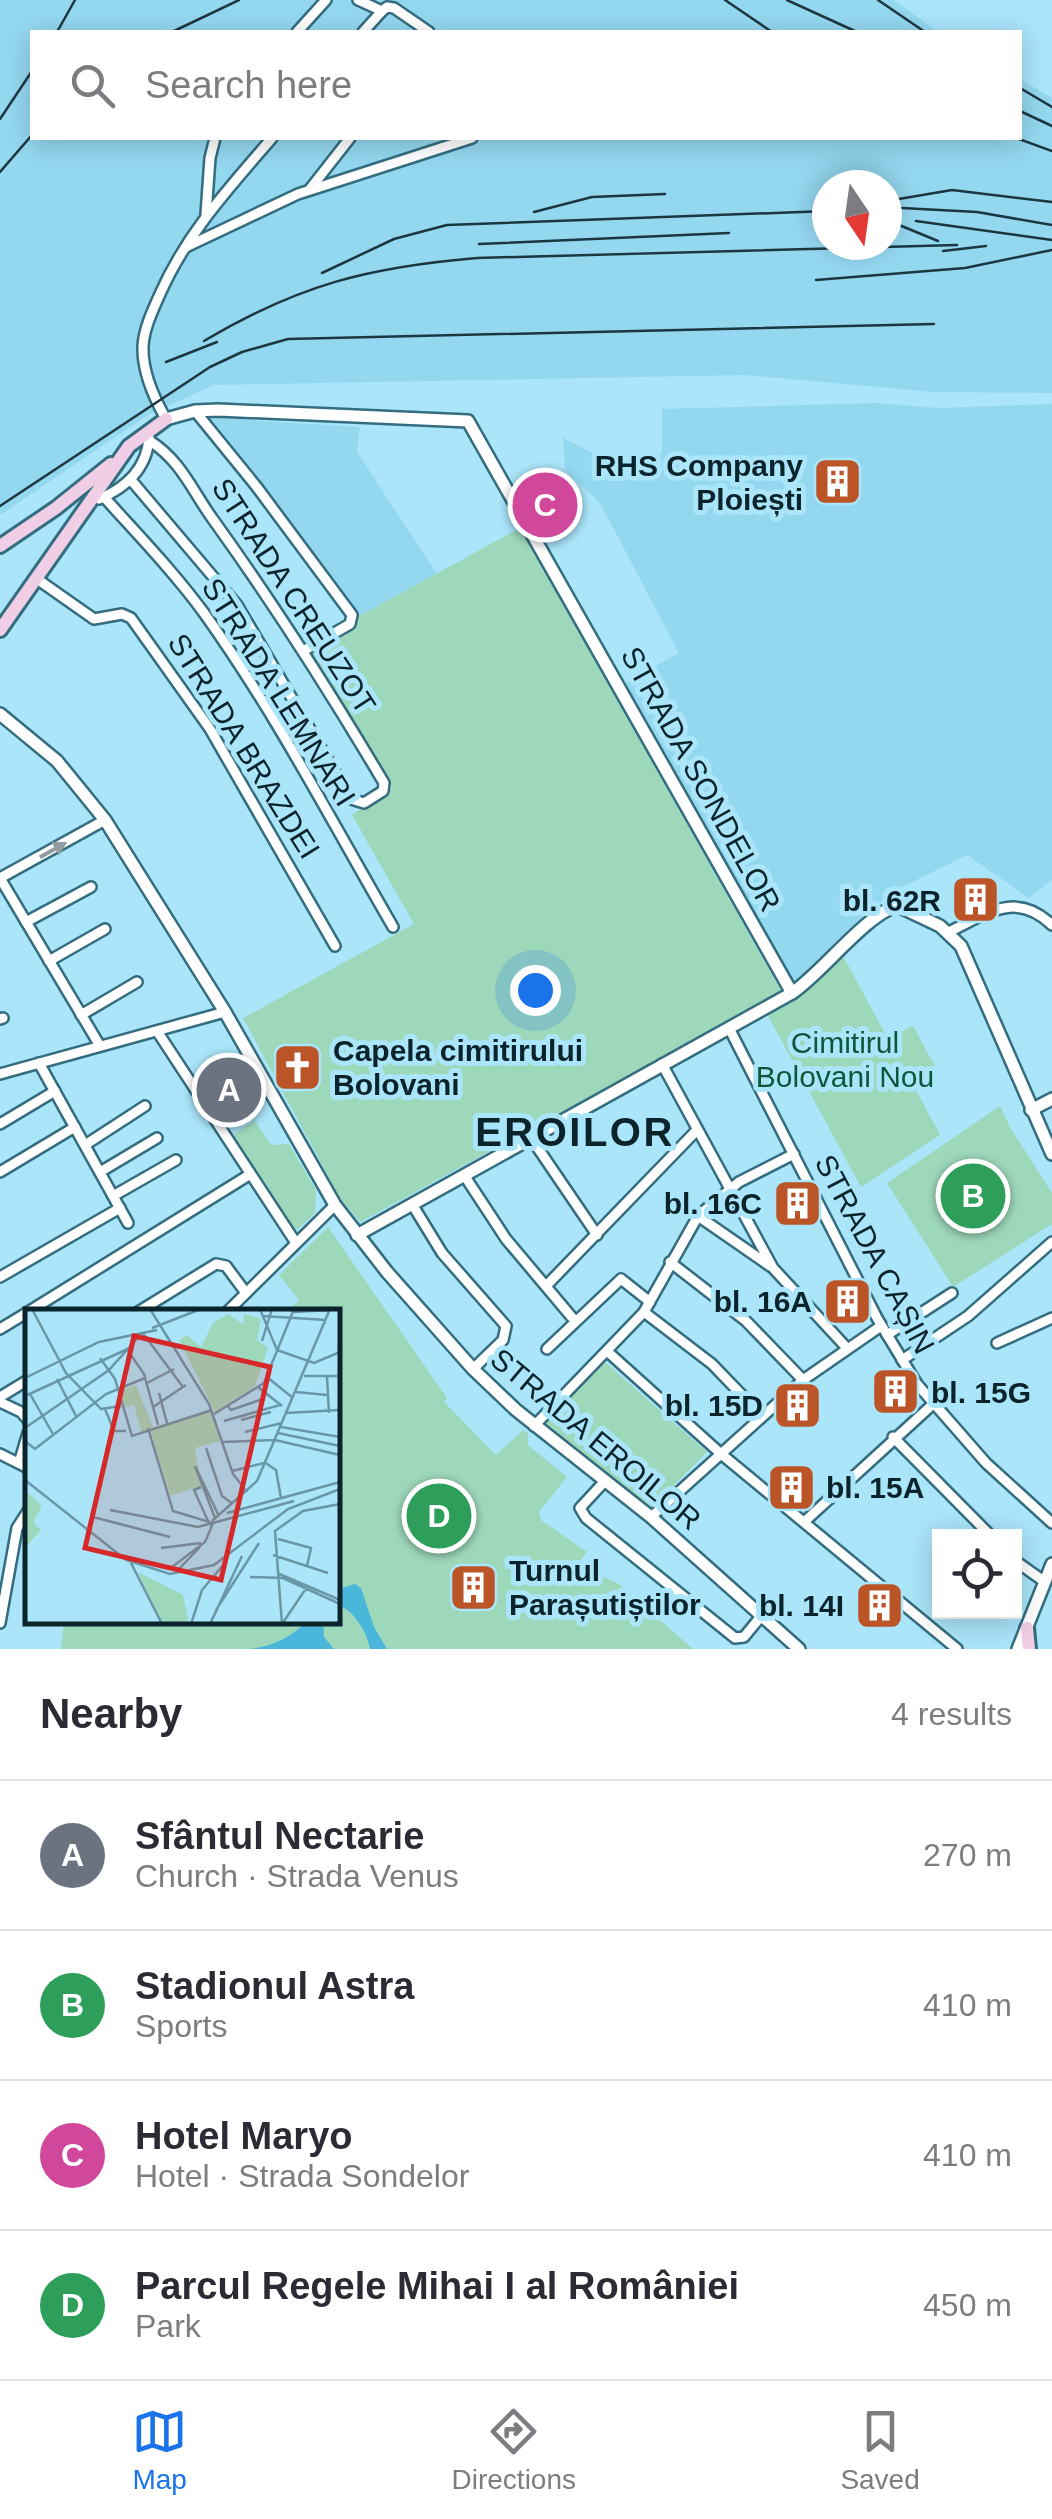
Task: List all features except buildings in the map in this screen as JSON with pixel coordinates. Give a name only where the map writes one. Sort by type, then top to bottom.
[{"type":"main road","points":[[0,546],[56,508],[166,419]]},
{"type":"main road","points":[[0,630],[71,530],[98,499],[128,446]]},
{"type":"main road","points":[[56,508],[71,530]]},
{"type":"main road","points":[[1027,1628],[1027,1648]]},
{"type":"street","points":[[299,30],[326,0]]},
{"type":"street","points":[[358,0],[382,12]]},
{"type":"street","points":[[365,30],[391,7],[426,30]]},
{"type":"street","points":[[206,214],[215,140]]},
{"type":"street","points":[[270,140],[206,214],[184,248],[158,300],[144,340],[146,368],[166,419],[195,412],[352,615],[350,624],[302,651]]},
{"type":"street","points":[[310,189],[348,140]]},
{"type":"street","points":[[184,248],[310,189],[466,140]]},
{"type":"street","name":"STRADA SONDELOR","points":[[195,412],[468,421],[792,993]]},
{"type":"street","points":[[98,499],[132,480],[142,463],[148,436]]},
{"type":"street","name":"STRADA CREUZOT","points":[[132,480],[237,606],[350,800],[364,803],[385,787],[260,582],[205,508],[190,481],[148,436]]},
{"type":"street","name":"STRADA LEMNARI","points":[[98,499],[175,576],[214,626],[394,926]]},
{"type":"street","name":"STRADA BRAZDEI","points":[[37,579],[94,619],[122,614],[131,618],[210,728],[335,946]]},
{"type":"street","name":"STRADA EROILOR","points":[[0,714],[56,761],[104,820],[226,1012],[335,1205],[357,1236],[473,1369],[534,1426],[650,1517],[799,1649]]},
{"type":"street","points":[[100,1046],[0,878],[104,820]]},
{"type":"street","points":[[26,922],[90,887]]},
{"type":"street","points":[[949,932],[996,908],[1010,906],[1037,911],[1052,925]]},
{"type":"street","points":[[357,1236],[792,993],[888,908],[906,908],[949,932],[962,946],[1052,1154]]},
{"type":"street","points":[[49,961],[105,929]]},
{"type":"street","points":[[81,1014],[137,982]]},
{"type":"street","points":[[0,1074],[226,1012]]},
{"type":"street","name":"STRADA CAȘIN","points":[[729,1028],[902,1360],[932,1404],[986,1463],[1052,1523]]},
{"type":"street","points":[[157,1031],[296,1243]]},
{"type":"street","points":[[39,1063],[128,1223]]},
{"type":"street","points":[[662,1064],[773,1268],[846,1348]]},
{"type":"street","points":[[0,1124],[55,1091]]},
{"type":"street","points":[[1031,1110],[1052,1099]]},
{"type":"street","points":[[85,1145],[145,1106]]},
{"type":"street","points":[[0,1172],[75,1126]]},
{"type":"street","points":[[546,1286],[696,1130]]},
{"type":"street","points":[[100,1172],[158,1138]]},
{"type":"street","points":[[531,1138],[596,1235]]},
{"type":"street","points":[[534,1426],[647,1307],[698,1216],[728,1190],[794,1154]]},
{"type":"street","points":[[114,1196],[176,1160]]},
{"type":"street","points":[[33,1309],[249,1175]]},
{"type":"street","points":[[464,1175],[506,1238],[576,1322]]},
{"type":"street","points":[[412,1204],[442,1253],[506,1326],[502,1340],[473,1369]]},
{"type":"street","points":[[230,1309],[335,1205]]},
{"type":"street","points":[[0,1277],[120,1208]]},
{"type":"street","points":[[698,1216],[773,1268]]},
{"type":"street","points":[[902,1360],[968,1316],[1052,1242]]},
{"type":"street","points":[[670,1262],[746,1320],[803,1380]]},
{"type":"street","points":[[143,1309],[216,1264],[226,1266],[246,1293]]},
{"type":"street","points":[[547,1349],[621,1279],[762,1416]]},
{"type":"street","points":[[650,1517],[803,1380],[846,1348],[952,1293]]},
{"type":"street","points":[[0,1329],[25,1314]]},
{"type":"street","points":[[997,1344],[1052,1318]]},
{"type":"street","points":[[608,1352],[720,1453],[957,1649]]},
{"type":"street","points":[[25,1382],[0,1400],[25,1417]]},
{"type":"street","points":[[804,1522],[932,1404]]},
{"type":"street","points":[[893,1437],[984,1529]]},
{"type":"street","points":[[0,1454],[23,1466]]},
{"type":"street","points":[[604,1481],[580,1508],[586,1518],[735,1638],[746,1636],[762,1616]]},
{"type":"street","points":[[0,1623],[4,1570],[17,1528],[25,1516]]},
{"type":"street","points":[[1027,1628],[1052,1565]]},
{"type":"street","points":[[1022,1566],[1045,1582]]},
{"type":"shaded area","points":[[0,0],[894,0],[935,30],[30,30],[30,140],[1022,140],[1022,80],[1052,98],[1052,393],[934,392],[745,375],[214,385],[148,415],[0,515]]},
{"type":"shaded area","points":[[875,403],[939,408],[1052,404],[1052,880],[1029,898],[967,855],[890,893],[796,981],[787,979],[625,683],[679,653],[600,503],[565,470],[563,438],[637,476],[658,471],[646,455],[662,454],[662,409]]},
{"type":"shaded area","points":[[233,415],[246,420],[360,427],[357,452],[437,574],[359,616],[206,419]]},
{"type":"shaded area","points":[[355,1584],[361,1588],[374,1627],[387,1649],[370,1649],[359,1623],[340,1607],[340,1588]]},
{"type":"shaded area","points":[[304,1624],[323,1624],[324,1637],[334,1649],[250,1649],[266,1646]]},
{"type":"green space","points":[[520,528],[780,989],[778,994],[360,1222],[340,1198],[243,1018],[414,924],[352,815],[392,788],[306,652],[359,616]]},
{"type":"green space","name":"Cimitirul Bolovani Nou","points":[[842,954],[888,1039],[913,1026],[935,1066],[910,1079],[940,1135],[861,1187],[766,1012],[810,987]]},
{"type":"green space","points":[[1000,1106],[1052,1193],[1052,1224],[953,1287],[887,1183]]},
{"type":"green space","points":[[254,1120],[271,1145],[289,1144],[316,1190],[315,1213],[295,1232],[227,1140]]},
{"type":"green space","points":[[328,1227],[447,1398],[444,1402],[496,1455],[523,1430],[528,1434],[528,1445],[567,1477],[539,1512],[541,1520],[587,1552],[580,1561],[619,1584],[693,1649],[61,1649],[64,1624],[340,1624],[340,1309],[290,1309],[299,1300],[279,1275]]},
{"type":"green space","points":[[605,1362],[707,1452],[650,1509],[542,1425]]},
{"type":"railway","points":[[58,30],[75,0]]},
{"type":"railway","points":[[176,30],[239,0]]},
{"type":"railway","points":[[725,0],[769,30]]},
{"type":"railway","points":[[787,0],[853,30]]},
{"type":"railway","points":[[878,0],[922,30]]},
{"type":"railway","points":[[0,119],[30,74]]},
{"type":"railway","points":[[1022,89],[1052,107]]},
{"type":"railway","points":[[1022,112],[1052,126]]},
{"type":"railway","points":[[0,172],[30,137]]},
{"type":"railway","points":[[1022,140],[1052,151]]},
{"type":"railway","points":[[902,198],[952,190],[1052,202]]},
{"type":"railway","points":[[534,212],[592,197],[665,194]]},
{"type":"railway","points":[[902,208],[977,212],[1052,225]]},
{"type":"railway","points":[[322,273],[394,239],[447,225],[812,212]]},
{"type":"railway","points":[[916,221],[1052,240]]},
{"type":"railway","points":[[902,226],[938,241]]},
{"type":"railway","points":[[479,244],[729,233]]},
{"type":"railway","points":[[204,341],[271,306],[335,282],[438,262],[957,245]]},
{"type":"railway","points":[[943,251],[986,246]]},
{"type":"railway","points":[[816,280],[965,268],[1052,250]]},
{"type":"railway","points":[[0,506],[210,367],[242,352],[288,339],[934,324]]},
{"type":"railway","points":[[166,362],[217,342]]},
{"type":"place","name":"RHS Company Ploiești","points":[[838,482]]},
{"type":"place","name":"Hotel Maryo","points":[[545,505]]},
{"type":"place","name":"bl. 62R","points":[[976,900]]},
{"type":"place","name":"Capela cimitirului Bolovani","points":[[298,1067]]},
{"type":"place","name":"Sfântul Nectarie","points":[[229,1090]]},
{"type":"place","name":"Stadionul Astra","points":[[973,1196]]},
{"type":"place","name":"bl. 16C","points":[[797,1203]]},
{"type":"place","name":"bl. 16A","points":[[847,1301]]},
{"type":"place","name":"bl. 15G","points":[[896,1392]]},
{"type":"place","name":"bl. 15D","points":[[798,1405]]},
{"type":"place","name":"bl. 15A","points":[[791,1487]]},
{"type":"place","name":"Parcul Regele Mihai I al României","points":[[439,1516]]},
{"type":"place","name":"Turnul Parașutiștilor","points":[[474,1587]]},
{"type":"place","name":"bl. 14I","points":[[879,1605]]},
{"type":"district","name":"EROILOR","points":[[575,1132]]}]
